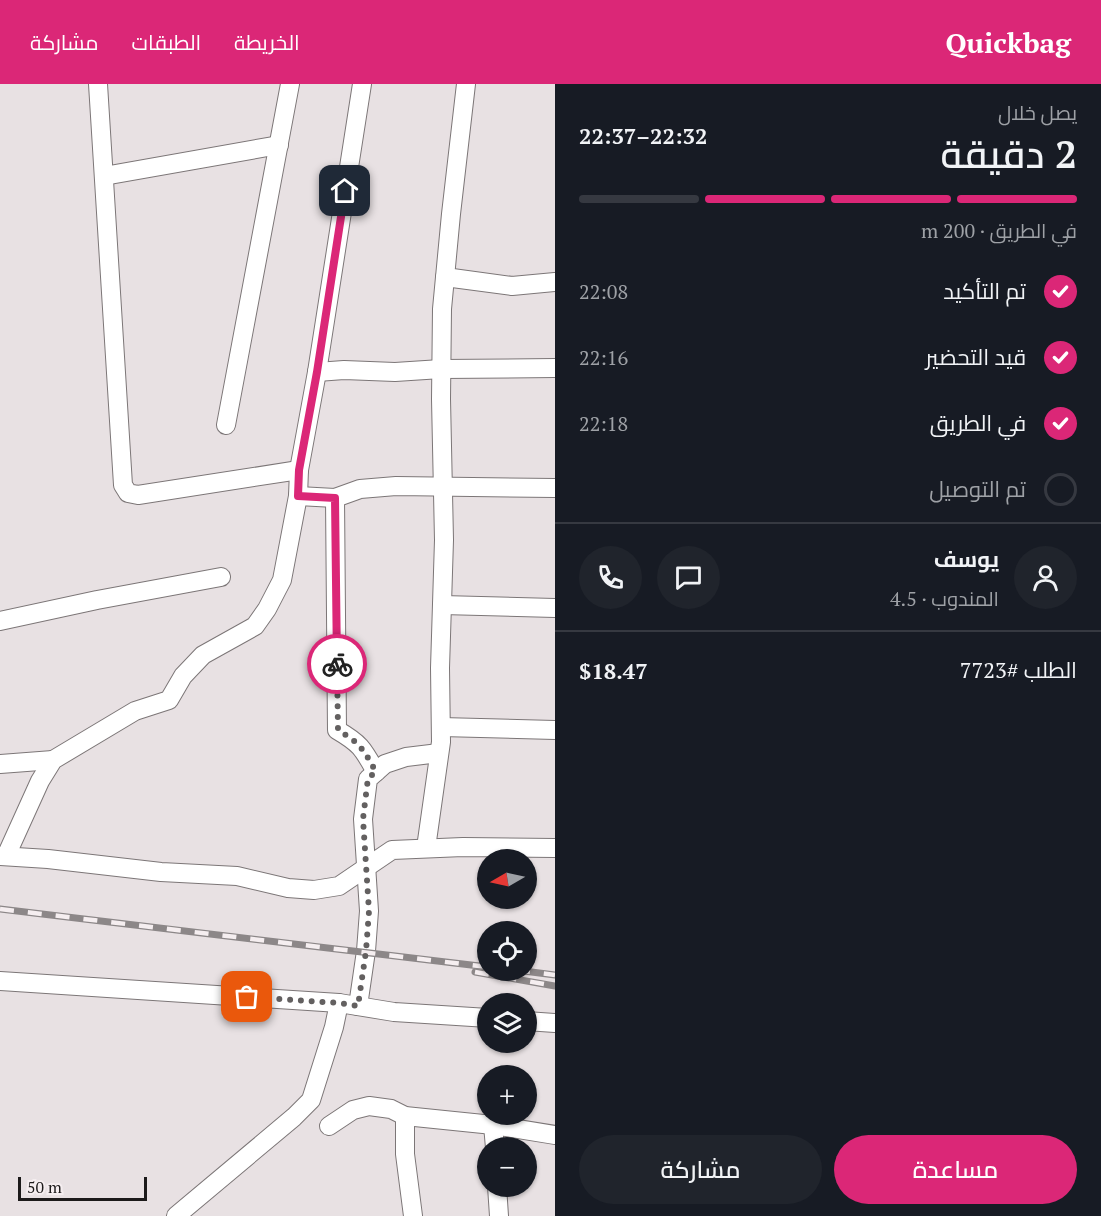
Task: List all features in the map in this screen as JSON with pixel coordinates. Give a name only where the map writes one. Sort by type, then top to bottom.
[{"type":"street","points":[[98,84],[123,485],[128,493],[138,495],[299,470]]},
{"type":"street","points":[[226,425],[290,84]]},
{"type":"street","points":[[0,764],[53,760],[135,711],[169,700],[183,676],[203,655],[255,626],[267,609],[282,580],[298,496],[299,470],[317,372],[362,84]]},
{"type":"street","points":[[426,848],[441,727],[440,668],[444,540],[442,309],[466,84]]},
{"type":"street","points":[[104,176],[279,145]]},
{"type":"street","points":[[445,277],[512,286],[555,282]]},
{"type":"street","points":[[317,372],[555,368]]},
{"type":"street","points":[[298,496],[335,498],[360,489],[396,486],[555,488]]},
{"type":"street","points":[[335,498],[338,730],[363,748],[376,772]]},
{"type":"street","points":[[0,621],[221,577]]},
{"type":"street","points":[[442,605],[555,608]]},
{"type":"street","points":[[441,727],[555,730]]},
{"type":"street","points":[[358,1006],[369,911],[363,819],[368,778],[385,764],[406,757],[439,753]]},
{"type":"street","points":[[53,760],[40,781],[3,856],[161,872],[237,876],[288,888],[315,890],[339,886],[392,850],[463,847],[555,848]]},
{"type":"street","points":[[0,981],[339,1003],[394,1012],[477,1017]]},
{"type":"street","points":[[176,1216],[294,1117],[311,1100],[334,1027],[339,1003]]},
{"type":"street","points":[[537,1022],[555,1023]]},
{"type":"street","points":[[329,1126],[353,1110],[369,1106],[391,1109],[405,1116],[477,1123]]},
{"type":"street","points":[[405,1116],[405,1154],[412,1216]]},
{"type":"street","points":[[494,1137],[493,1125],[555,1135]]},
{"type":"street","points":[[498,1197],[499,1216]]},
{"type":"railway","points":[[0,909],[477,966]]},
{"type":"railway","points":[[475,972],[555,986]]},
{"type":"railway","points":[[537,973],[555,975]]},
{"type":"way so far","points":[[247,997],[358,1006],[369,911],[363,819],[368,778],[376,772],[363,748],[338,730],[337,664]]},
{"type":"route","points":[[337,664],[335,498],[298,496],[298,483],[345,191]]}]
